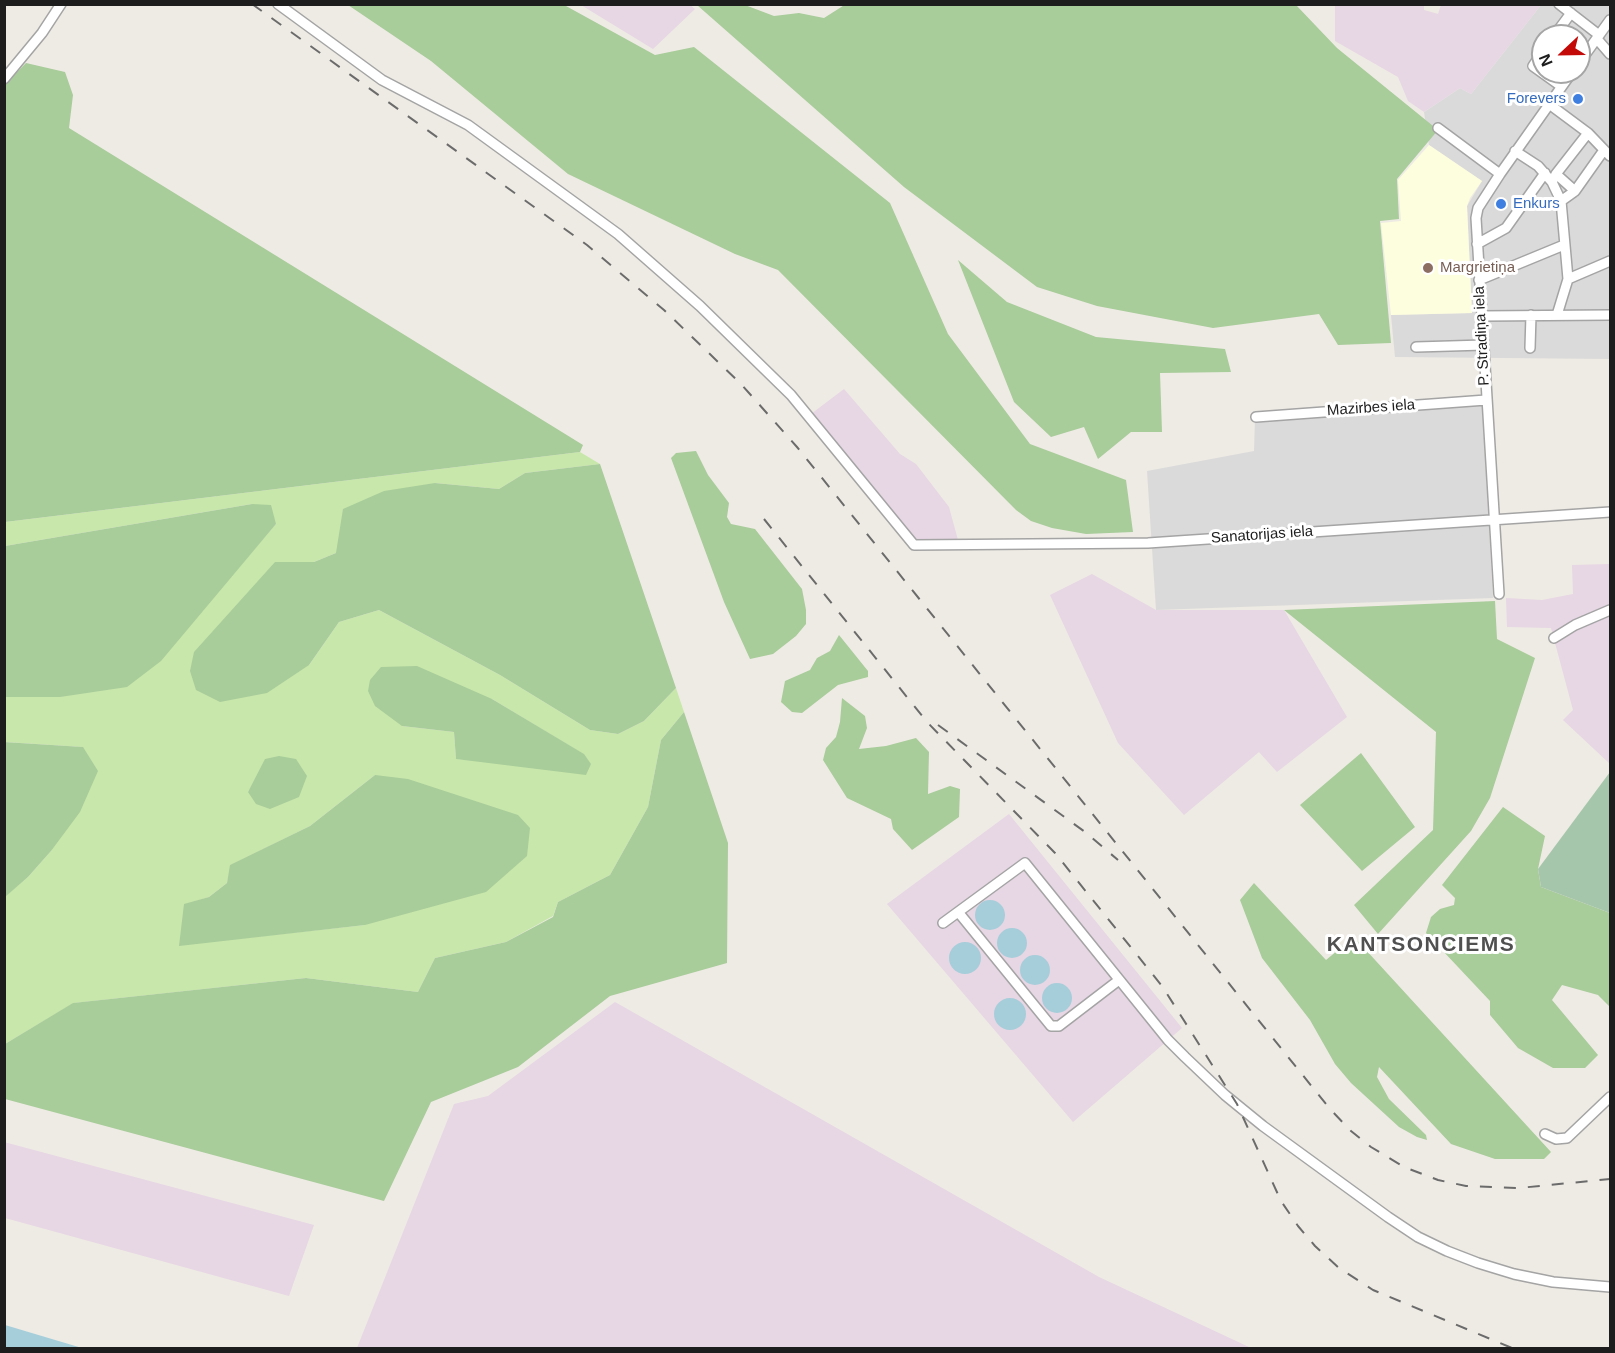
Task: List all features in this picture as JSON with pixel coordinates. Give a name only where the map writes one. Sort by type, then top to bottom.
[{"type":"street","points":[[4,79],[42,33],[62,4]]},
{"type":"street","name":"Sanatorijas iela","points":[[278,4],[382,80],[468,125],[618,234],[700,306],[791,394],[914,545],[1148,543],[1611,512]]},
{"type":"street","points":[[1560,4],[1598,37],[1611,54]]},
{"type":"street","points":[[1563,24],[1571,13]]},
{"type":"street","points":[[1591,47],[1611,20]]},
{"type":"street","name":"P. Stradiņa iela","points":[[1499,594],[1476,218],[1479,207],[1500,174],[1561,86]]},
{"type":"street","points":[[1549,104],[1588,133],[1607,153],[1575,191],[1561,201]]},
{"type":"street","points":[[1438,128],[1500,174]]},
{"type":"street","points":[[1554,178],[1588,133]]},
{"type":"street","points":[[1515,151],[1575,191]]},
{"type":"street","points":[[1477,244],[1506,228],[1545,173]]},
{"type":"street","points":[[1554,178],[1561,201],[1568,279],[1557,315]]},
{"type":"street","points":[[1479,280],[1564,245]]},
{"type":"street","points":[[1568,279],[1611,261]]},
{"type":"street","points":[[1530,348],[1532,315]]},
{"type":"street","points":[[1482,316],[1611,315]]},
{"type":"street","points":[[1416,346],[1484,345]]},
{"type":"street","name":"Mazirbes iela","points":[[1256,417],[1486,400]]},
{"type":"street","points":[[1554,638],[1575,625],[1611,610]]},
{"type":"street","points":[[944,923],[1025,863],[1171,1043],[1225,1095],[1388,1217],[1418,1237],[1457,1255],[1514,1274],[1553,1282],[1611,1287]]},
{"type":"street","points":[[959,913],[1051,1026],[1059,1026],[1119,980]]},
{"type":"street","points":[[1545,1134],[1556,1139],[1567,1138],[1611,1097]]},
{"type":"shaded area","points":[[689,4],[695,9],[653,49],[581,5]]},
{"type":"shaded area","points":[[1335,5],[1424,6],[1424,10],[1438,14],[1441,5],[1541,5],[1471,94],[1460,88],[1424,112],[1408,101],[1398,77],[1335,41]]},
{"type":"shaded area","points":[[1541,5],[1610,5],[1610,359],[1395,357],[1391,315],[1472,313],[1467,206],[1482,181],[1429,145],[1424,112],[1460,88],[1471,94]]},
{"type":"shaded area","name":"Margrietiņa","points":[[1429,145],[1482,181],[1467,206],[1472,313],[1391,315],[1381,223],[1401,221],[1398,180]]},
{"type":"shaded area","points":[[844,389],[900,454],[916,464],[949,507],[958,540],[914,540],[811,414]]},
{"type":"shaded area","points":[[1482,403],[1493,598],[1156,610],[1147,471],[1254,451],[1255,419]]},
{"type":"shaded area","points":[[1610,564],[1610,764],[1563,720],[1573,710],[1551,628],[1507,627],[1506,598],[1542,600],[1573,594],[1572,565]]},
{"type":"shaded area","points":[[1092,574],[1156,610],[1284,610],[1347,717],[1277,772],[1259,752],[1184,815],[1118,743],[1050,595]]},
{"type":"shaded area","points":[[1610,772],[1610,913],[1541,887],[1538,869]]},
{"type":"shaded area","points":[[1009,814],[1182,1028],[1073,1122],[887,904]]},
{"type":"shaded area","points":[[615,1002],[1099,1277],[1249,1347],[1259,1348],[357,1348],[454,1104],[488,1096]]},
{"type":"shaded area","points":[[4,1142],[314,1225],[289,1296],[5,1218]]},
{"type":"green space","points":[[550,4],[566,6],[655,55],[694,47],[890,203],[948,334],[1030,444],[1126,480],[1133,532],[1086,534],[1052,528],[1031,521],[1016,510],[778,270],[735,254],[568,174],[431,61],[348,5]]},
{"type":"green space","points":[[846,4],[1296,5],[1337,48],[1438,130],[1397,179],[1399,219],[1380,221],[1391,343],[1338,345],[1319,314],[1213,328],[1097,306],[1037,287],[904,187],[697,5],[745,5],[774,16],[799,13],[824,18]]},
{"type":"green space","points":[[26,63],[65,72],[73,95],[69,128],[583,445],[580,452],[5,522],[4,85]]},
{"type":"green space","points":[[958,260],[1007,302],[1096,337],[1225,349],[1231,372],[1160,373],[1162,432],[1131,432],[1098,459],[1084,427],[1051,437],[1014,402]]},
{"type":"green space","points":[[696,451],[708,475],[729,503],[727,517],[731,524],[755,529],[802,589],[806,624],[796,636],[773,654],[750,659],[724,602],[671,458],[676,453]]},
{"type":"green space","points":[[580,452],[600,464],[525,473],[499,489],[435,483],[336,553],[314,562],[275,562],[309,665],[339,622],[379,610],[500,675],[590,730],[618,734],[644,721],[676,688],[684,712],[661,740],[648,807],[610,875],[558,902],[553,916],[506,942],[435,958],[418,992],[306,978],[74,1003],[5,1044],[4,897],[28,877],[51,851],[82,747],[5,742],[5,697],[60,697],[230,577],[276,524],[252,504],[5,546],[5,522]],"holes":[[[492,699],[583,754],[591,765],[456,759],[454,732],[402,726]],[[375,775],[365,925],[207,942],[184,905],[209,897],[227,883],[231,865],[310,826]],[[258,776],[299,797],[248,792]]]},
{"type":"green space","points":[[600,464],[676,688],[644,721],[618,734],[590,730],[500,675],[379,610],[339,622],[309,665],[267,693],[220,702],[196,690],[190,671],[194,652],[275,562],[314,562],[336,553],[343,509],[384,491],[435,483],[499,489],[525,473]]},
{"type":"green space","points":[[252,504],[271,505],[276,524],[161,661],[127,687],[60,697],[5,697],[5,546]]},
{"type":"green space","points":[[1495,601],[1497,639],[1535,658],[1490,798],[1471,831],[1378,934],[1354,905],[1433,830],[1436,732],[1284,610]]},
{"type":"green space","points":[[839,635],[868,671],[868,677],[838,685],[802,713],[792,712],[781,702],[785,681],[810,670],[817,658],[830,651]]},
{"type":"green space","points":[[417,666],[492,699],[584,754],[591,764],[586,775],[456,759],[454,732],[402,726],[375,706],[368,691],[370,680],[381,667]]},
{"type":"green space","points":[[842,698],[865,716],[867,728],[859,749],[886,746],[916,738],[929,752],[928,794],[950,786],[960,789],[959,817],[912,850],[893,829],[891,819],[847,798],[823,760],[826,748],[836,737]]},
{"type":"green space","points":[[684,712],[728,843],[727,963],[610,996],[518,1067],[431,1102],[384,1201],[5,1099],[5,1044],[73,1003],[306,978],[418,992],[435,958],[506,942],[553,917],[558,902],[610,875],[648,807],[661,740]]},
{"type":"green space","points":[[4,742],[83,747],[98,771],[80,812],[51,851],[28,877],[5,897]]},
{"type":"green space","points":[[1361,753],[1415,827],[1362,871],[1300,805]]},
{"type":"green space","points":[[279,756],[296,759],[307,776],[299,797],[270,809],[256,804],[248,792],[265,759]]},
{"type":"green space","points":[[375,775],[408,779],[518,815],[530,828],[527,856],[486,892],[365,925],[179,946],[184,904],[209,897],[227,883],[230,865],[310,826]]},
{"type":"green space","points":[[1503,807],[1545,836],[1538,869],[1541,887],[1610,913],[1610,1007],[1598,995],[1562,985],[1552,1000],[1598,1055],[1585,1068],[1553,1068],[1518,1048],[1490,1015],[1490,1001],[1426,933],[1431,917],[1440,909],[1454,905],[1455,898],[1442,885]]},
{"type":"green space","points":[[1254,883],[1326,960],[1354,937],[1551,1152],[1544,1159],[1495,1159],[1451,1144],[1379,1067],[1377,1077],[1389,1099],[1426,1135],[1427,1140],[1399,1127],[1351,1083],[1335,1064],[1310,1020],[1262,958],[1240,900]]},
{"type":"water","points":[[990,900],[1000,905],[1005,915],[1000,925],[990,930],[980,925],[975,915],[980,905]]},
{"type":"water","points":[[1012,928],[1022,933],[1027,943],[1022,953],[1012,958],[1002,953],[997,943],[1002,933]]},
{"type":"water","points":[[965,942],[977,946],[981,958],[977,970],[965,974],[953,970],[949,958],[953,946]]},
{"type":"water","points":[[1035,955],[1045,960],[1050,970],[1045,980],[1035,985],[1025,980],[1020,970],[1025,960]]},
{"type":"water","points":[[1057,983],[1067,988],[1072,998],[1067,1008],[1057,1013],[1047,1008],[1042,998],[1047,988]]},
{"type":"water","points":[[1010,998],[1022,1002],[1026,1014],[1022,1026],[1010,1030],[998,1026],[994,1014],[998,1002]]},
{"type":"water","points":[[5,1325],[82,1348],[5,1348]]},
{"type":"railway","points":[[252,4],[587,245],[664,310],[741,384],[797,447],[1330,1109],[1351,1131],[1371,1147],[1404,1167],[1438,1180],[1466,1186],[1519,1188],[1610,1179]]},
{"type":"railway","points":[[764,519],[927,722],[1055,853],[1162,986],[1237,1104],[1281,1201],[1315,1246],[1339,1268],[1373,1290],[1512,1348]]},
{"type":"railway","points":[[938,725],[1085,832],[1118,860]]},
{"type":"place","name":"Forevers","points":[[1578,99]]},
{"type":"place","name":"Enkurs","points":[[1501,204]]},
{"type":"place","name":"Margrietiņa","points":[[1428,268]]},
{"type":"district","name":"KANTSONCIEMS","points":[[1421,945]]}]
